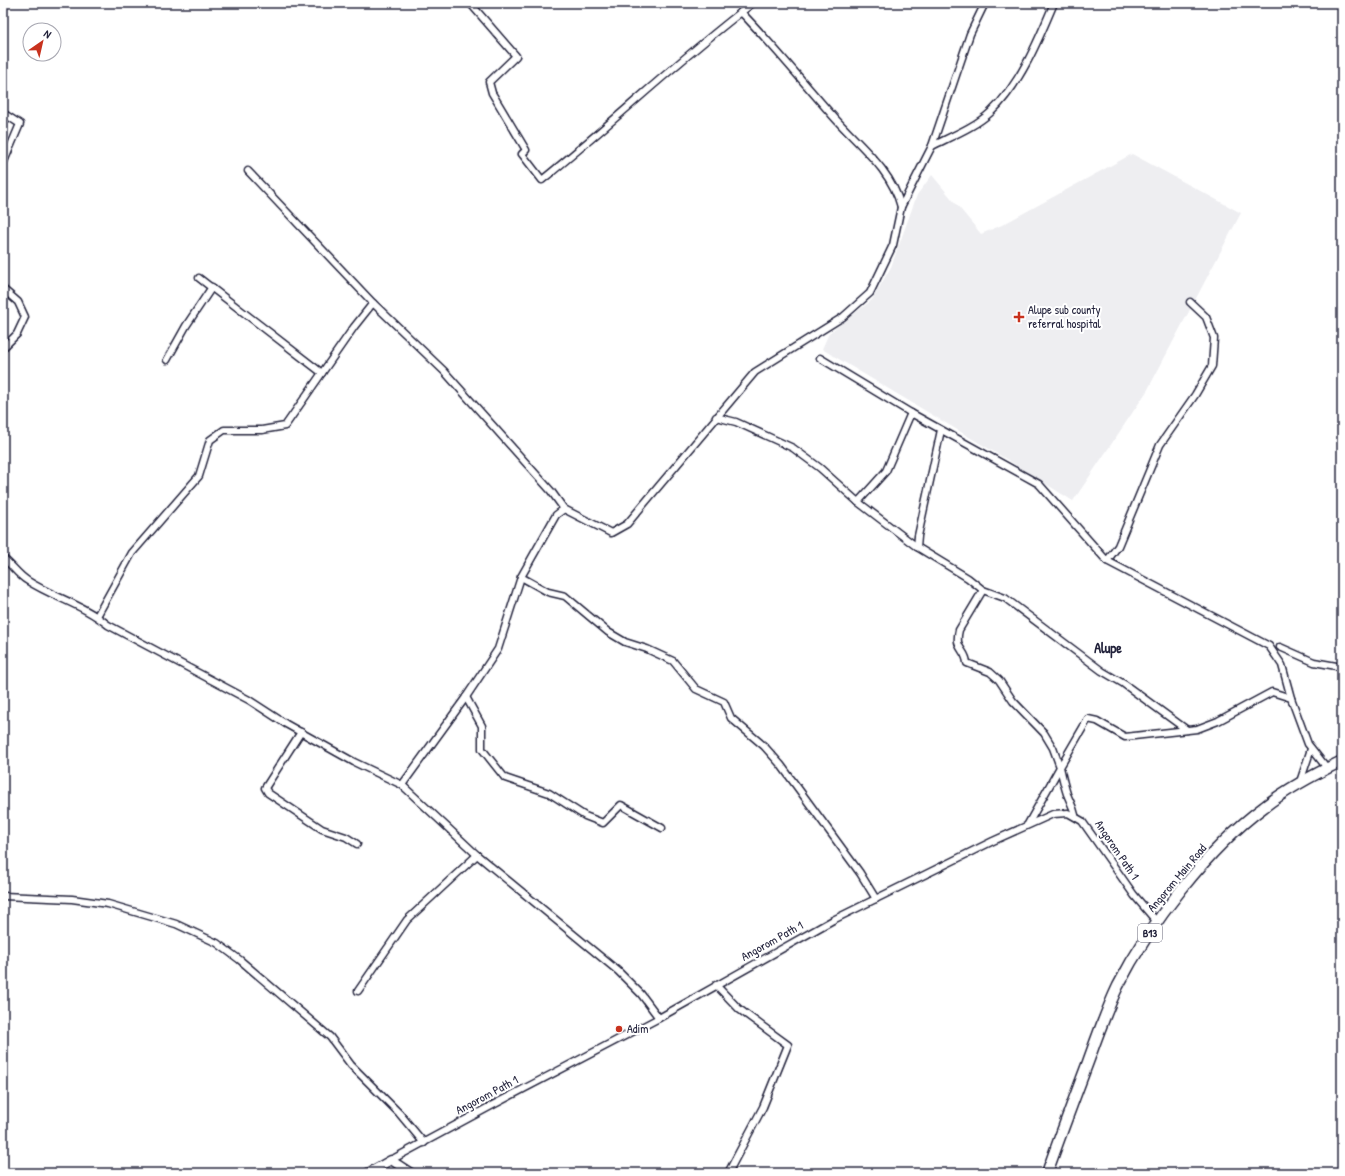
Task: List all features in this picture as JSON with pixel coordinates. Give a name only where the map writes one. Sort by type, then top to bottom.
[{"type":"highway","name":"Angorom Main Road","points":[[1047,1173],[1118,986],[1156,922],[1194,874],[1247,821],[1264,807],[1299,783],[1342,761]]},
{"type":"street","points":[[470,3],[516,56],[489,82],[492,93],[526,150],[522,154],[542,180],[644,92],[753,3]]},
{"type":"street","points":[[248,171],[373,303],[444,371],[551,490],[564,509],[611,532],[627,524],[755,372],[843,317],[870,293],[893,245],[901,207],[932,146],[970,34],[985,3]]},
{"type":"street","points":[[932,146],[990,113],[1010,92],[1043,30],[1054,3]]},
{"type":"street","points":[[741,12],[764,35],[845,131],[880,166],[895,190],[901,207]]},
{"type":"street","points":[[3,113],[20,124],[3,164]]},
{"type":"street","points":[[200,278],[322,373]]},
{"type":"street","points":[[167,360],[186,326],[212,287]]},
{"type":"street","points":[[3,289],[18,302],[25,317],[17,334],[3,348]]},
{"type":"street","points":[[1107,561],[1118,546],[1160,445],[1195,395],[1212,366],[1214,338],[1206,317],[1190,302]]},
{"type":"street","points":[[97,616],[132,553],[199,476],[210,440],[224,430],[262,430],[285,426],[373,303]]},
{"type":"street","points":[[820,358],[911,413],[1039,484],[1107,561],[1269,646],[1282,665],[1300,728],[1311,749],[1327,768]]},
{"type":"street","points":[[858,502],[886,471],[911,413]]},
{"type":"street","points":[[716,417],[736,422],[793,448],[820,468],[858,502],[917,547],[968,578],[983,590],[1005,598],[1102,671],[1124,684],[1187,730]]},
{"type":"street","points":[[917,547],[918,536],[941,430]]},
{"type":"street","points":[[402,785],[466,697],[498,649],[520,577],[556,515],[564,509]]},
{"type":"street","points":[[3,558],[10,564],[17,574],[28,582],[97,616],[108,625],[250,700],[300,732],[354,762],[402,785],[477,855],[618,971],[641,994],[659,1018]]},
{"type":"street","points":[[520,577],[548,592],[565,596],[608,632],[625,642],[647,649],[673,661],[696,689],[724,702],[731,718],[764,746],[781,765],[860,873],[876,899]]},
{"type":"street","points":[[983,590],[959,630],[957,638],[960,649],[967,658],[967,663],[974,668],[990,672],[1000,680],[1013,701],[1044,733],[1053,748],[1060,766],[1067,793],[1073,805],[1075,815]]},
{"type":"street","points":[[1280,647],[1314,662],[1342,667]]},
{"type":"street","points":[[1028,824],[1088,719],[1097,721],[1125,737],[1206,727],[1218,722],[1272,692],[1291,698]]},
{"type":"street","points":[[466,697],[482,726],[482,749],[505,778],[549,793],[585,816],[603,823],[621,805],[662,828]]},
{"type":"street","points":[[300,732],[266,788],[268,793],[322,829],[346,837],[357,844]]},
{"type":"street","points":[[1299,783],[1311,749]]},
{"type":"street","name":"Angorom Path 1","points":[[368,1173],[491,1106],[659,1018],[833,920],[1028,824],[1060,812],[1075,815],[1089,829],[1134,895],[1156,922]]},
{"type":"street","points":[[358,991],[407,920],[477,855]]},
{"type":"street","points":[[3,896],[72,899],[108,904],[176,924],[217,943],[240,960],[330,1038],[351,1065],[398,1113],[424,1143]]},
{"type":"street","points":[[716,985],[739,1009],[788,1045],[763,1107],[728,1173]]},
{"type":"street","points":[[391,1160],[411,1173]]},
{"type":"shaded area","name":"Alupe sub county referral hospital","points":[[1132,154],[1241,213],[1147,391],[1073,501],[1011,462],[822,349],[829,333],[872,300],[891,267],[917,195],[932,175],[981,234],[1002,225]]},
{"type":"place","name":"Alupe sub county referral hospital","points":[[1019,317]]},
{"type":"place","name":"Adim","points":[[619,1029]]},
{"type":"district","name":"Alupe","points":[[1108,648]]}]
